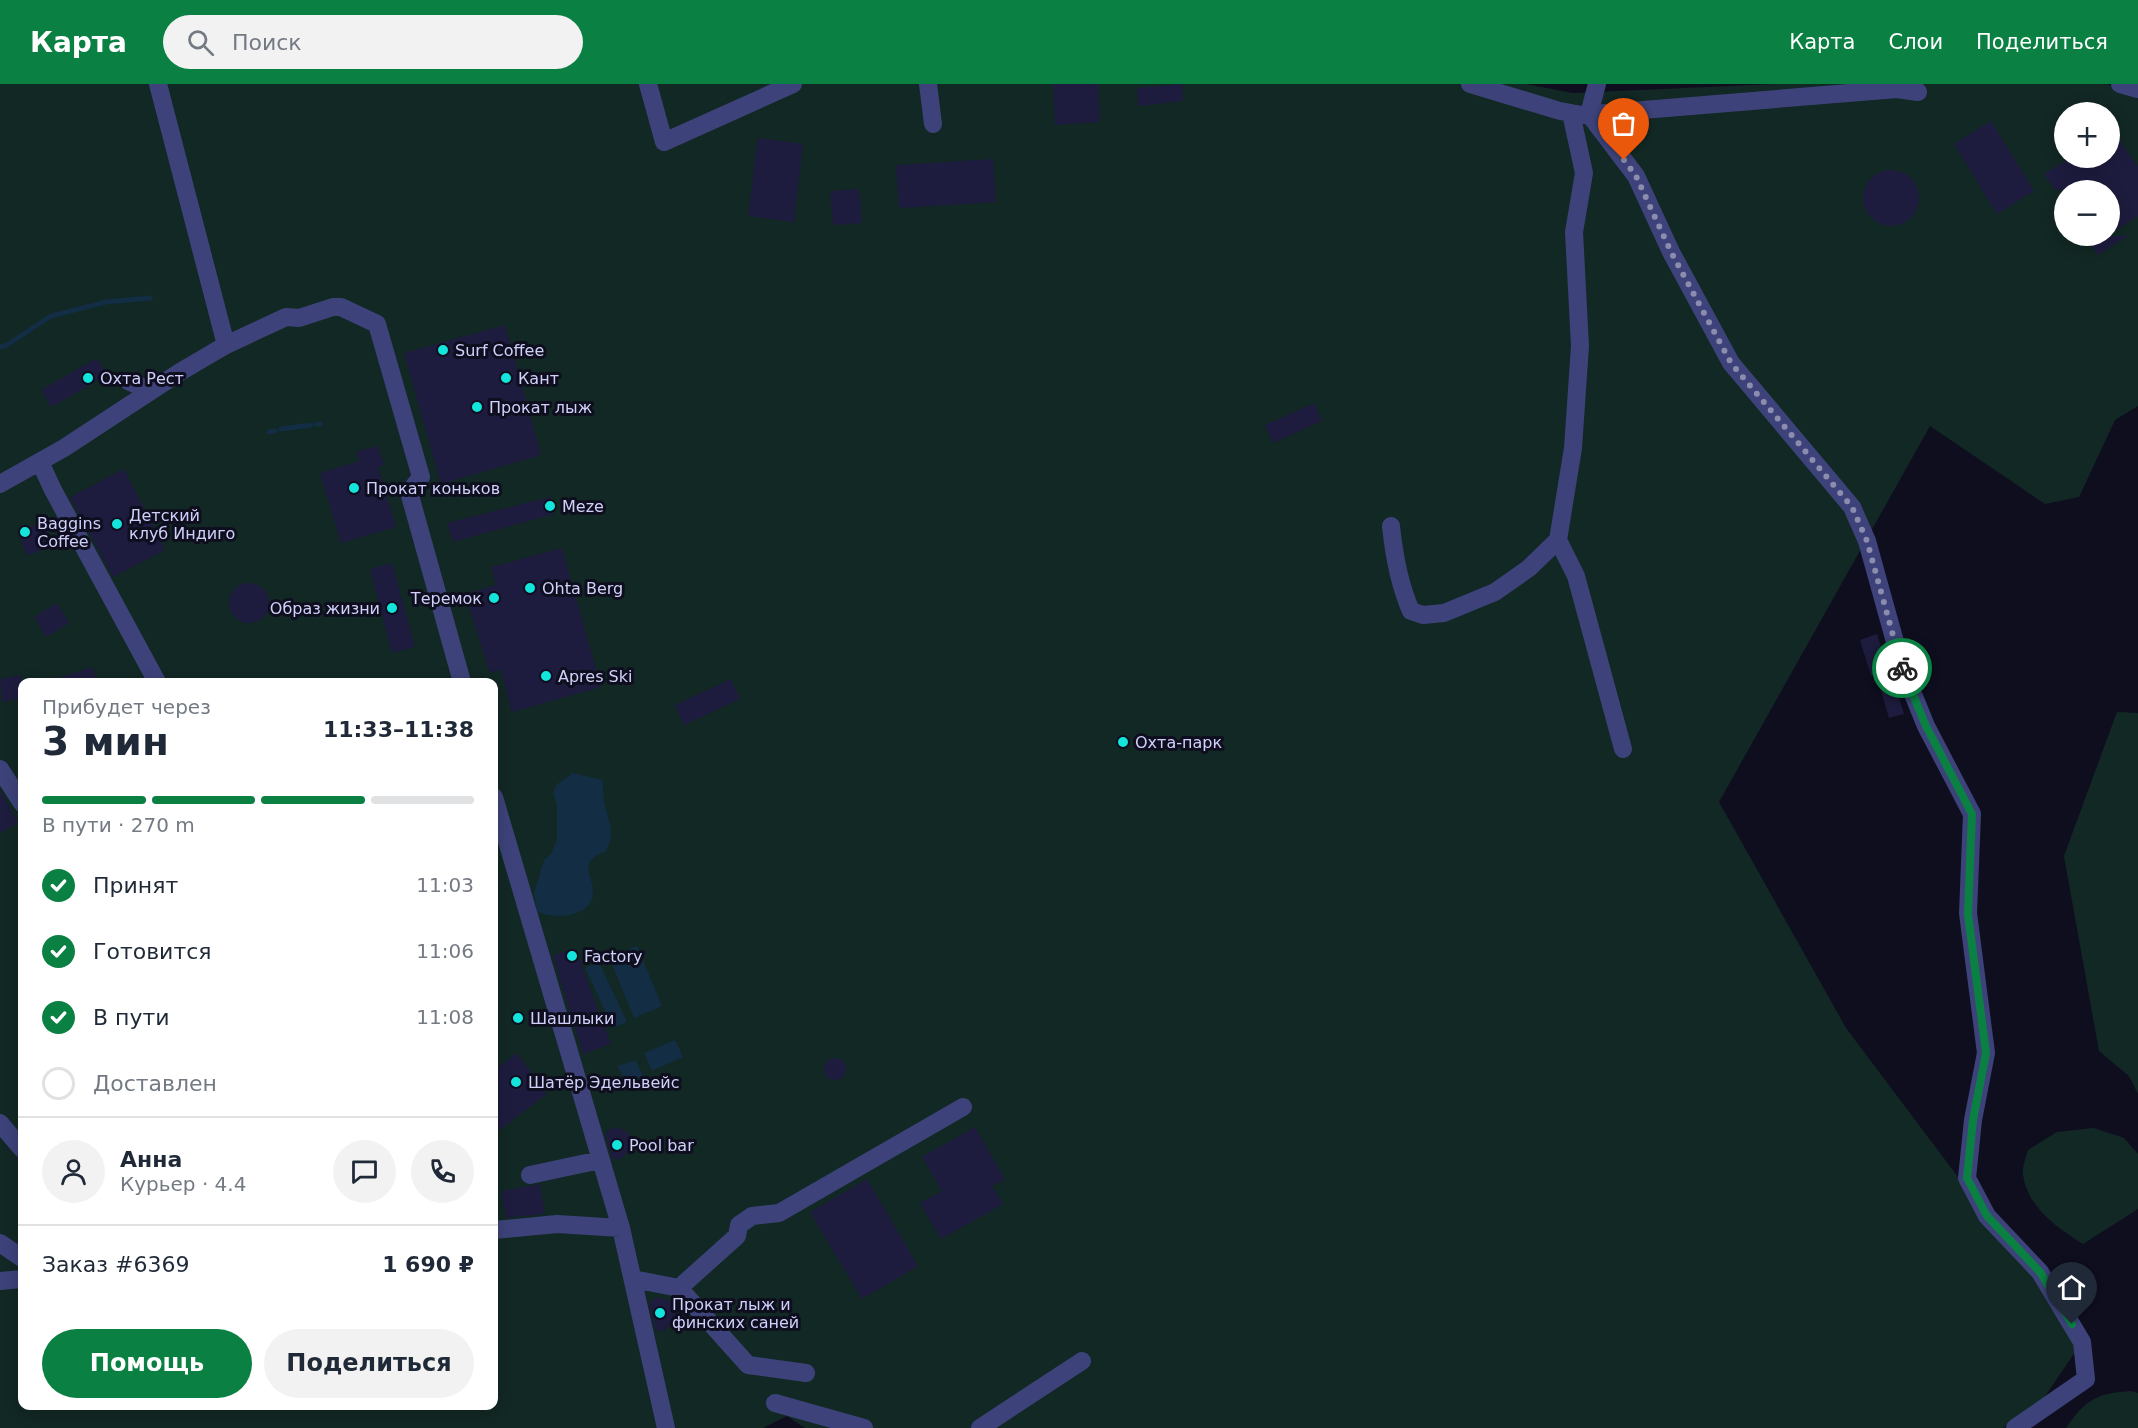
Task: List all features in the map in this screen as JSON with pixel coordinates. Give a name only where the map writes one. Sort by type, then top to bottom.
[{"type":"street","points":[[158,84],[226,345]]},
{"type":"street","points":[[648,84],[664,142],[793,84]]},
{"type":"street","points":[[928,84],[933,124]]},
{"type":"street","points":[[1470,84],[1580,114],[1892,87],[1918,92]]},
{"type":"street","points":[[1597,84],[1580,114],[1584,173],[1574,232],[1580,346],[1573,448],[1558,540],[1576,576],[1623,749]]},
{"type":"street","points":[[2120,84],[2138,89]]},
{"type":"street","points":[[1580,114],[1636,176],[1671,252],[1731,363],[1852,507],[1867,541],[1902,667],[1926,726],[1972,814],[1968,914],[1986,1053],[1973,1120],[1967,1178],[1987,1216],[2040,1272],[2082,1342],[2086,1379],[2015,1428]]},
{"type":"street","points":[[0,484],[40,462],[226,345],[286,318],[299,318],[333,307],[341,307],[377,324],[421,477],[409,492],[461,678]]},
{"type":"street","points":[[128,381],[151,391]]},
{"type":"street","points":[[40,462],[155,678]]},
{"type":"street","points":[[1390,526],[1395,562],[1406,599],[1412,611],[1423,615],[1444,613],[1495,592],[1529,568],[1558,540]]},
{"type":"street","points":[[0,769],[18,797]]},
{"type":"street","points":[[498,811],[621,1228],[666,1428]]},
{"type":"street","points":[[679,1288],[738,1236],[739,1225],[752,1216],[779,1213],[963,1107]]},
{"type":"street","points":[[0,1123],[18,1144]]},
{"type":"street","points":[[530,1175],[600,1160]]},
{"type":"street","points":[[498,1230],[557,1224],[621,1228]]},
{"type":"street","points":[[0,1243],[18,1255]]},
{"type":"street","points":[[0,1281],[18,1279]]},
{"type":"street","points":[[633,1279],[679,1288],[748,1365],[806,1373]]},
{"type":"street","points":[[980,1428],[1082,1360]]},
{"type":"street","points":[[775,1403],[864,1428]]},
{"type":"green space","name":"Охта-парк","points":[[0,84],[1526,84],[1573,93],[1775,84],[2107,84],[2138,97],[2138,406],[2115,420],[2079,497],[2045,504],[1930,426],[1719,802],[1846,1028],[2082,1342],[2039,1405],[2003,1428],[805,1428],[787,1416],[763,1428],[0,1428]]},
{"type":"green space","points":[[2117,712],[2138,713],[2138,1094],[2129,1076],[2099,1051],[2064,856]]},
{"type":"green space","points":[[2094,1128],[2124,1138],[2138,1154],[2138,1209],[2083,1244],[2054,1224],[2037,1206],[2030,1197],[2023,1168],[2028,1150],[2057,1132]]},
{"type":"green space","points":[[2131,1391],[2138,1393],[2138,1428],[2066,1428],[2079,1411],[2093,1400],[2109,1394]]},
{"type":"water","points":[[573,773],[602,780],[604,802],[611,830],[610,840],[606,851],[597,855],[589,864],[593,887],[591,902],[586,908],[570,915],[552,916],[537,911],[534,893],[544,860],[551,854],[557,839],[557,805],[553,793],[556,785]]},
{"type":"water","points":[[637,946],[662,1006],[634,1018],[609,957]]},
{"type":"water","points":[[599,962],[627,1022],[613,1028],[585,968]]},
{"type":"water","points":[[675,1040],[683,1057],[652,1071],[644,1053]]},
{"type":"water","points":[[636,1060],[643,1076],[625,1083],[618,1066]]},
{"type":"building","points":[[1053,84],[1098,84],[1100,122],[1055,125]]},
{"type":"building","points":[[1182,84],[1183,101],[1138,106],[1137,88]]},
{"type":"building","points":[[1991,121],[2034,191],[1997,214],[1954,144]]},
{"type":"building","points":[[758,138],[803,144],[794,222],[748,216]]},
{"type":"building","points":[[2120,140],[2138,167],[2138,216],[2120,228],[2120,180],[2054,180],[2054,189],[2044,174],[2054,168],[2120,168]]},
{"type":"building","points":[[993,159],[996,202],[899,208],[896,165]]},
{"type":"building","points":[[1885,170],[1897,170],[1911,178],[1919,192],[1917,209],[1911,218],[1897,226],[1885,226],[1868,214],[1863,204],[1863,192],[1875,175]]},
{"type":"building","points":[[859,189],[862,223],[833,225],[830,191]]},
{"type":"building","points":[[2092,246],[2112,246],[2098,255]]},
{"type":"building","points":[[505,325],[541,455],[441,484],[404,353]]},
{"type":"building","points":[[97,358],[107,375],[51,407],[41,390]]},
{"type":"building","points":[[1314,403],[1322,421],[1273,443],[1265,425]]},
{"type":"building","points":[[378,446],[384,465],[378,467],[396,527],[341,543],[320,473],[359,461],[356,452]]},
{"type":"building","name":"Детский клуб Индиго","points":[[124,469],[165,550],[113,577],[70,497]]},
{"type":"building","points":[[550,497],[554,514],[453,542],[447,523]]},
{"type":"building","points":[[44,522],[54,545],[27,556],[18,533]]},
{"type":"building","points":[[562,548],[601,687],[512,712],[501,670],[490,673],[465,594],[496,585],[491,567]]},
{"type":"building","points":[[392,563],[415,647],[392,653],[370,569]]},
{"type":"building","points":[[249,583],[257,584],[263,589],[268,595],[268,611],[263,617],[257,622],[249,623],[241,622],[235,617],[230,611],[229,603],[230,595],[235,589],[241,584]]},
{"type":"building","points":[[57,603],[69,623],[46,637],[34,617]]},
{"type":"building","points":[[1877,634],[1888,671],[1871,676],[1860,640]]},
{"type":"building","points":[[92,667],[96,678],[59,678]]},
{"type":"building","points":[[22,675],[22,678],[18,678],[18,699],[2,702],[0,679]]},
{"type":"building","points":[[731,679],[740,699],[684,725],[675,705]]},
{"type":"building","points":[[1894,680],[1904,714],[1889,718],[1879,684]]},
{"type":"building","points":[[0,790],[18,823],[0,833]]},
{"type":"building","points":[[575,948],[611,1044],[583,1054],[553,956]]},
{"type":"building","name":"Шатёр Эдельвейс","points":[[517,1053],[547,1094],[498,1131],[498,1067]]},
{"type":"building","points":[[835,1058],[843,1061],[846,1069],[843,1077],[835,1080],[827,1077],[824,1069],[827,1061]]},
{"type":"building","points":[[975,1127],[1005,1179],[992,1186],[1003,1204],[941,1239],[920,1203],[942,1191],[922,1157]]},
{"type":"building","name":"Pool bar","points":[[612,1128],[623,1129],[631,1136],[632,1147],[621,1159],[612,1159],[605,1133]]},
{"type":"building","points":[[867,1179],[918,1266],[862,1299],[810,1212]]},
{"type":"building","points":[[540,1184],[545,1214],[506,1218],[501,1191]]},
{"type":"building","name":"Прокат лыж и финских саней","points":[[658,1297],[673,1302],[676,1321],[662,1332],[655,1329],[649,1302]]},
{"type":"waterway","points":[[0,347],[7,345],[51,316],[106,302],[150,298]]},
{"type":"waterway","points":[[281,429],[311,425]]},
{"type":"waterway","points":[[269,432],[275,431]]},
{"type":"way so far","points":[[1624,160],[1636,176],[1671,252],[1731,363],[1852,507],[1867,541],[1902,668]]},
{"type":"place","name":"Surf Coffee","points":[[443,350]]},
{"type":"place","name":"Охта Рест","points":[[88,378]]},
{"type":"place","name":"Кант","points":[[506,378]]},
{"type":"place","name":"Прокат лыж","points":[[477,407]]},
{"type":"place","name":"Прокат коньков","points":[[354,488]]},
{"type":"place","name":"Meze","points":[[550,506]]},
{"type":"place","name":"Детский клуб Индиго","points":[[117,524]]},
{"type":"place","name":"Baggins Coffee","points":[[25,532]]},
{"type":"place","name":"Ohta Berg","points":[[530,588]]},
{"type":"place","name":"Теремок","points":[[494,598]]},
{"type":"place","name":"Образ жизни","points":[[392,608]]},
{"type":"place","name":"Apres Ski","points":[[546,676]]},
{"type":"place","name":"Охта-парк","points":[[1123,742]]},
{"type":"place","name":"Factory","points":[[572,956]]},
{"type":"place","name":"Шашлыки","points":[[518,1018]]},
{"type":"place","name":"Шатёр Эдельвейс","points":[[516,1082]]},
{"type":"place","name":"Pool bar","points":[[617,1145]]},
{"type":"place","name":"Прокат лыж и финских саней","points":[[660,1313]]},
{"type":"route","points":[[1902,668],[1926,726],[1972,814],[1968,914],[1986,1053],[1973,1120],[1967,1178],[1987,1216],[2040,1272],[2072,1324]]}]
